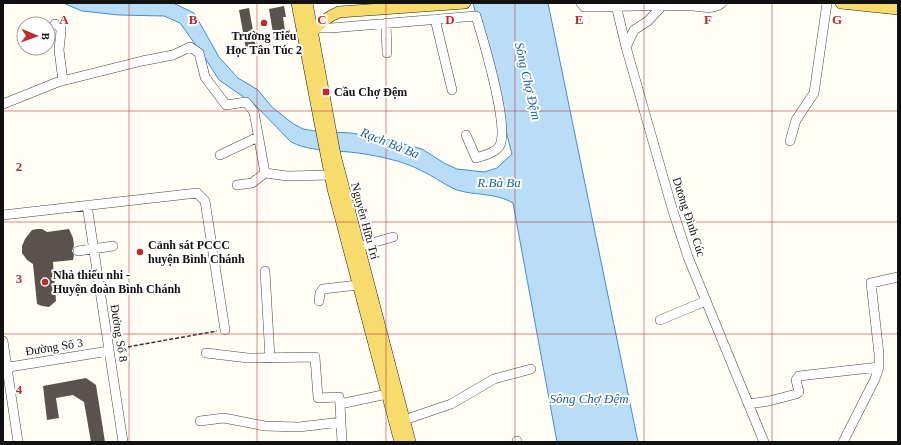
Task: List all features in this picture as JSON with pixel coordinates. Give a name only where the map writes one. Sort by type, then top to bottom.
[{"type":"main road","name":"Nguyễn Hữu Trí","points":[[298,3],[330,156],[358,247],[381,348],[387,394],[400,442]]},
{"type":"main road","name":"Nguyễn Hữu Trí","points":[[307,3],[314,31],[324,123]]},
{"type":"main road","points":[[314,31],[327,17],[339,12],[465,3]]},
{"type":"main road","points":[[841,3],[898,9]]},
{"type":"main road","name":"Nguyễn Hữu Trí","points":[[330,156],[331,175],[358,285],[381,348],[410,442]]},
{"type":"street","points":[[465,3],[468,16]]},
{"type":"street","points":[[581,3],[584,7],[663,5],[714,8],[722,3]]},
{"type":"street","points":[[790,141],[796,120],[814,93],[827,3]]},
{"type":"street","name":"Dương Đình Cúc","points":[[616,5],[626,46],[672,208],[688,257],[764,442]]},
{"type":"street","points":[[626,46],[634,30],[648,21],[663,5]]},
{"type":"street","points":[[314,31],[331,28],[476,16],[492,77],[503,133],[498,148],[476,158],[466,135]]},
{"type":"street","points":[[435,19],[452,90]]},
{"type":"street","points":[[386,23],[387,53]]},
{"type":"street","points":[[56,25],[61,31],[58,50],[63,81]]},
{"type":"street","points":[[3,104],[63,81],[142,61],[173,55],[190,47],[199,53],[206,77],[226,105],[246,102],[254,112],[265,173]]},
{"type":"street","points":[[220,156],[258,137]]},
{"type":"street","points":[[237,185],[252,183],[265,173],[287,176],[331,175]]},
{"type":"street","points":[[3,215],[197,193],[205,201],[225,330]]},
{"type":"street","name":"Đường Số 8","points":[[87,205],[123,442]]},
{"type":"street","points":[[358,247],[393,237]]},
{"type":"street","points":[[78,251],[113,246]]},
{"type":"street","points":[[265,271],[270,358]]},
{"type":"street","points":[[842,442],[875,379],[879,367],[879,354],[871,282],[898,277]]},
{"type":"street","points":[[319,301],[320,293],[323,289],[358,285]]},
{"type":"street","points":[[660,320],[706,301]]},
{"type":"street","points":[[3,341],[5,367],[18,442]]},
{"type":"street","name":"Đường Số 3","points":[[5,367],[109,351]]},
{"type":"street","points":[[206,353],[248,358],[315,357],[318,398],[339,397],[342,442]]},
{"type":"street","points":[[749,404],[769,401],[796,394],[799,392],[796,380],[800,376],[879,367]]},
{"type":"street","points":[[404,420],[452,404],[494,379],[531,369]]},
{"type":"street","points":[[340,404],[387,394]]},
{"type":"street","points":[[200,421],[224,418],[265,426],[300,427],[340,422]]},
{"type":"path","points":[[109,351],[225,330]]},
{"type":"water","name":"Sông Chợ Đệm","points":[[63,3],[173,3],[194,13],[219,57],[238,78],[258,90],[272,107],[292,123],[303,129],[351,133],[386,139],[422,149],[444,163],[457,169],[484,172],[497,168],[512,154],[473,3],[548,3],[638,442],[557,442],[513,203],[499,197],[457,190],[420,170],[398,161],[365,154],[318,150],[307,148],[291,142],[254,104],[219,80],[180,23],[164,16],[119,15],[82,11]]},
{"type":"building","points":[[284,6],[286,17],[283,17],[286,37],[274,39],[269,9]]},
{"type":"building","points":[[249,8],[256,48],[246,49],[239,10]]},
{"type":"building","name":"Nhà thiếu nhi - Huyện đoàn Bình Chánh","points":[[42,229],[47,232],[69,229],[73,238],[73,260],[53,262],[56,301],[49,307],[37,304],[33,264],[27,260],[22,253],[22,246],[25,239],[32,230]]},
{"type":"building","points":[[86,378],[96,385],[105,442],[91,442],[84,402],[73,395],[56,398],[59,418],[47,420],[43,386]]},
{"type":"place","name":"Trường Tiểu Học Tân Túc 2","points":[[264,23]]},
{"type":"place","name":"Cầu Chợ Đệm","points":[[326,92]]},
{"type":"place","name":"Cảnh sát PCCC huyện Bình Chánh","points":[[140,252]]},
{"type":"place","name":"Nhà thiếu nhi - Huyện đoàn Bình Chánh","points":[[45,282]]},
{"type":"water label","name":"Rạch Bà Ba","points":[[390,143]]},
{"type":"water label","name":"R.Bà Ba","points":[[499,182]]}]
